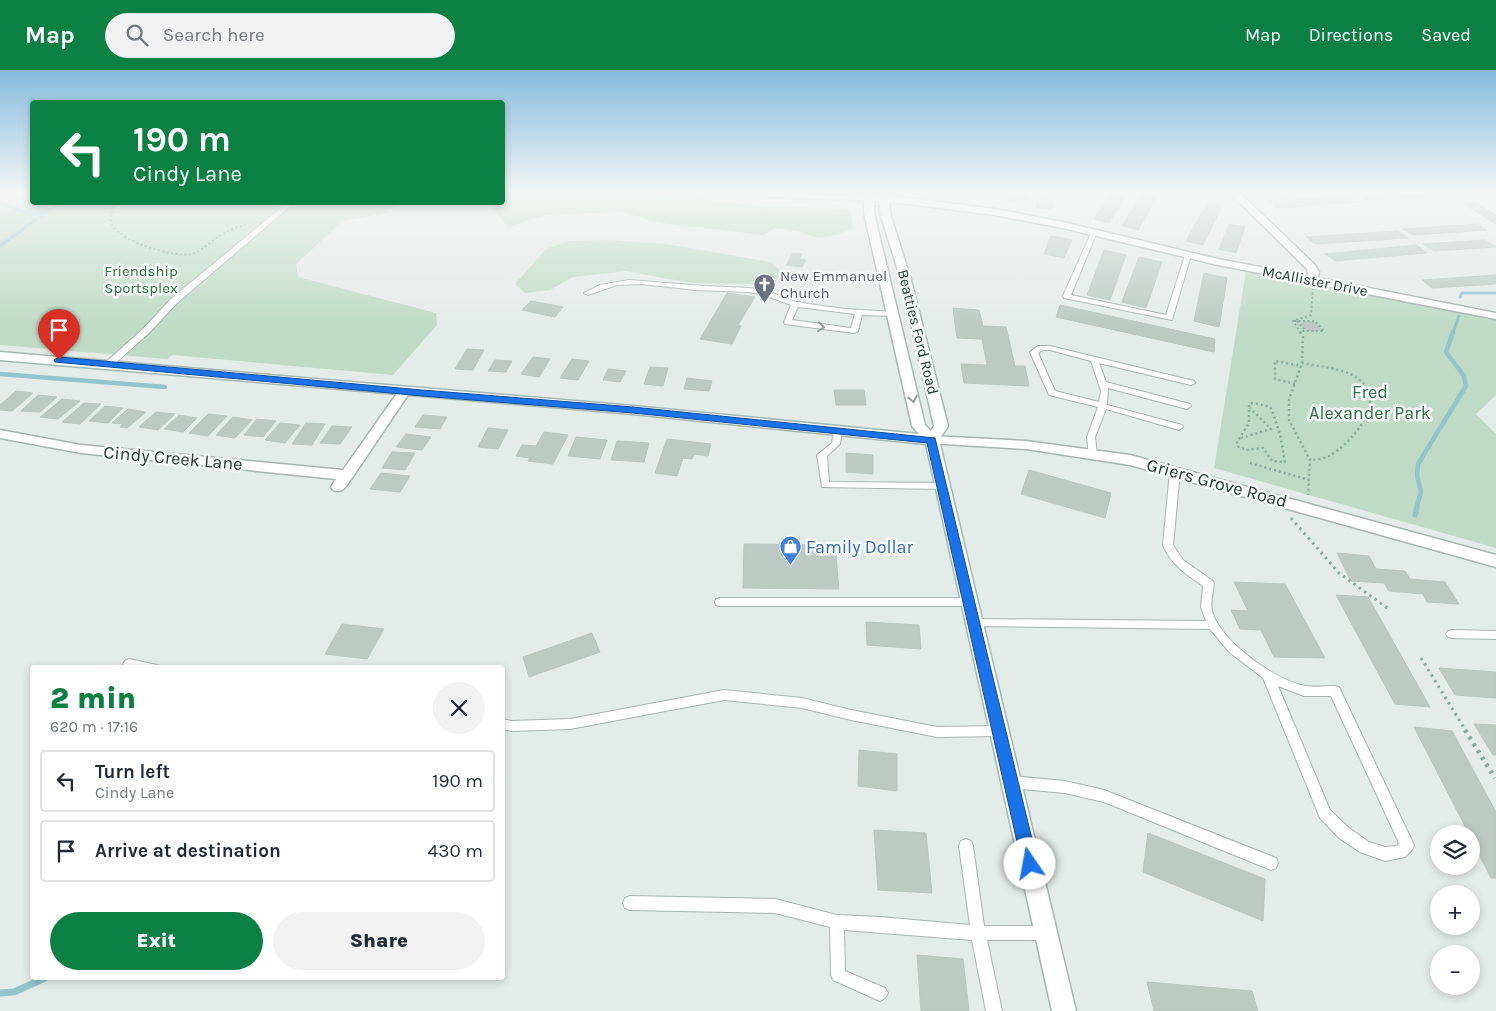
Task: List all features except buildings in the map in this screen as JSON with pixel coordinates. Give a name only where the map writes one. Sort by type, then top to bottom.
[{"type":"main road","name":"Beatties Ford Road","points":[[875,237],[919,426],[932,440],[1012,782],[1044,933],[1064,1011]]},
{"type":"main road","name":"Beatties Ford Road","points":[[892,237],[906,280],[941,426],[932,440]]},
{"type":"main road","name":"McAllister Drive","points":[[1114,237],[1313,282],[1496,316]]},
{"type":"main road","points":[[1280,237],[1311,266],[1314,272],[1313,282]]},
{"type":"main road","name":"Griers Grove Road","points":[[0,356],[109,364],[404,392],[633,410],[932,440],[1026,445],[1092,454],[1175,471],[1496,561]]},
{"type":"main road","points":[[338,486],[404,392]]},
{"type":"main road","name":"Cindy Creek Lane","points":[[0,434],[81,449],[347,474]]},
{"type":"lane","points":[[109,364],[146,331],[174,301],[250,237]]},
{"type":"lane","points":[[1092,237],[1067,296],[1169,318],[1188,255]]},
{"type":"lane","points":[[588,293],[616,282],[632,281],[696,288],[754,290],[769,293],[795,304],[859,312],[894,314]]},
{"type":"lane","points":[[795,304],[788,322],[854,331],[859,312]]},
{"type":"lane","points":[[1179,427],[1052,393],[1034,352],[1041,348],[1050,348],[1191,383]]},
{"type":"lane","points":[[1092,454],[1091,436],[1103,406],[1103,384],[1094,359]]},
{"type":"lane","points":[[1103,384],[1187,406]]},
{"type":"lane","points":[[838,431],[836,444],[822,455],[825,485],[942,486]]},
{"type":"lane","points":[[1175,471],[1168,545],[1170,552],[1180,564],[1209,584],[1205,604],[1213,625],[1230,646],[1249,663],[1267,674],[1301,690],[1335,691],[1407,844],[1400,852],[1386,854],[1365,847],[1344,833],[1325,814],[1267,674]]},
{"type":"lane","points":[[720,602],[970,602]]},
{"type":"lane","points":[[974,623],[1213,625]]},
{"type":"lane","points":[[1452,634],[1496,635]]},
{"type":"lane","points":[[129,664],[135,665]]},
{"type":"lane","points":[[505,725],[570,724],[724,695],[802,703],[937,732],[1000,731]]},
{"type":"lane","points":[[1012,782],[1065,787],[1104,796],[1270,863]]},
{"type":"lane","points":[[966,846],[978,933],[994,1011]]},
{"type":"lane","points":[[630,903],[775,906],[837,922],[978,933],[1044,933]]},
{"type":"lane","points":[[837,922],[838,974],[880,993]]},
{"type":"path","points":[[127,237],[142,245],[185,254],[194,253],[217,237]]},
{"type":"path","points":[[1295,321],[1304,318],[1312,312],[1313,282]]},
{"type":"path","points":[[1304,318],[1307,321]]},
{"type":"path","points":[[1295,321],[1315,321],[1324,331],[1299,331]]},
{"type":"path","points":[[1295,321],[1303,337],[1301,365],[1290,400],[1289,420],[1310,460],[1308,495]]},
{"type":"path","points":[[1295,321],[1306,331]]},
{"type":"path","points":[[1295,384],[1275,379],[1274,360],[1352,376],[1366,387],[1370,402],[1360,428],[1345,444],[1330,456],[1310,460]]},
{"type":"path","points":[[1255,403],[1268,406],[1273,411],[1286,459],[1284,462],[1276,462],[1270,458],[1267,450],[1263,448],[1256,447],[1246,450],[1237,446],[1236,444],[1241,438],[1249,423],[1249,404],[1255,403]]},
{"type":"path","points":[[1241,438],[1271,429],[1249,407]]},
{"type":"path","points":[[1276,462],[1278,471]]},
{"type":"path","points":[[1250,463],[1309,480]]},
{"type":"path","points":[[1290,517],[1339,573],[1390,610]]},
{"type":"path","points":[[1421,658],[1495,778]]},
{"type":"green space","name":"Friendship Sportsplex","points":[[0,237],[326,237],[296,264],[298,277],[436,313],[437,325],[393,375],[172,355],[167,359],[0,345]]},
{"type":"green space","points":[[609,240],[666,244],[770,262],[782,272],[779,278],[759,284],[691,283],[626,271],[573,277],[550,290],[525,293],[515,284],[546,249],[569,241]]},
{"type":"green space","name":"Fred Alexander Park","points":[[1246,271],[1496,320],[1496,395],[1476,414],[1496,434],[1496,548],[1214,468]]},
{"type":"waterway","points":[[0,246],[12,237]]},
{"type":"waterway","points":[[1460,297],[1462,293],[1496,293]]},
{"type":"waterway","points":[[1453,333],[1459,316]]},
{"type":"waterway","points":[[1416,509],[1421,492],[1417,476],[1418,464],[1466,386],[1464,376],[1446,352],[1453,332]]},
{"type":"waterway","points":[[0,374],[165,387]]},
{"type":"waterway","points":[[1415,515],[1417,508]]},
{"type":"waterway","points":[[0,993],[14,992],[41,980]]},
{"type":"place","name":"New Emmanuel Church","points":[[764,304]]},
{"type":"place","name":"Family Dollar","points":[[790,566]]},
{"type":"route","points":[[59,360],[245,378],[633,410],[932,440],[1030,864]]}]
